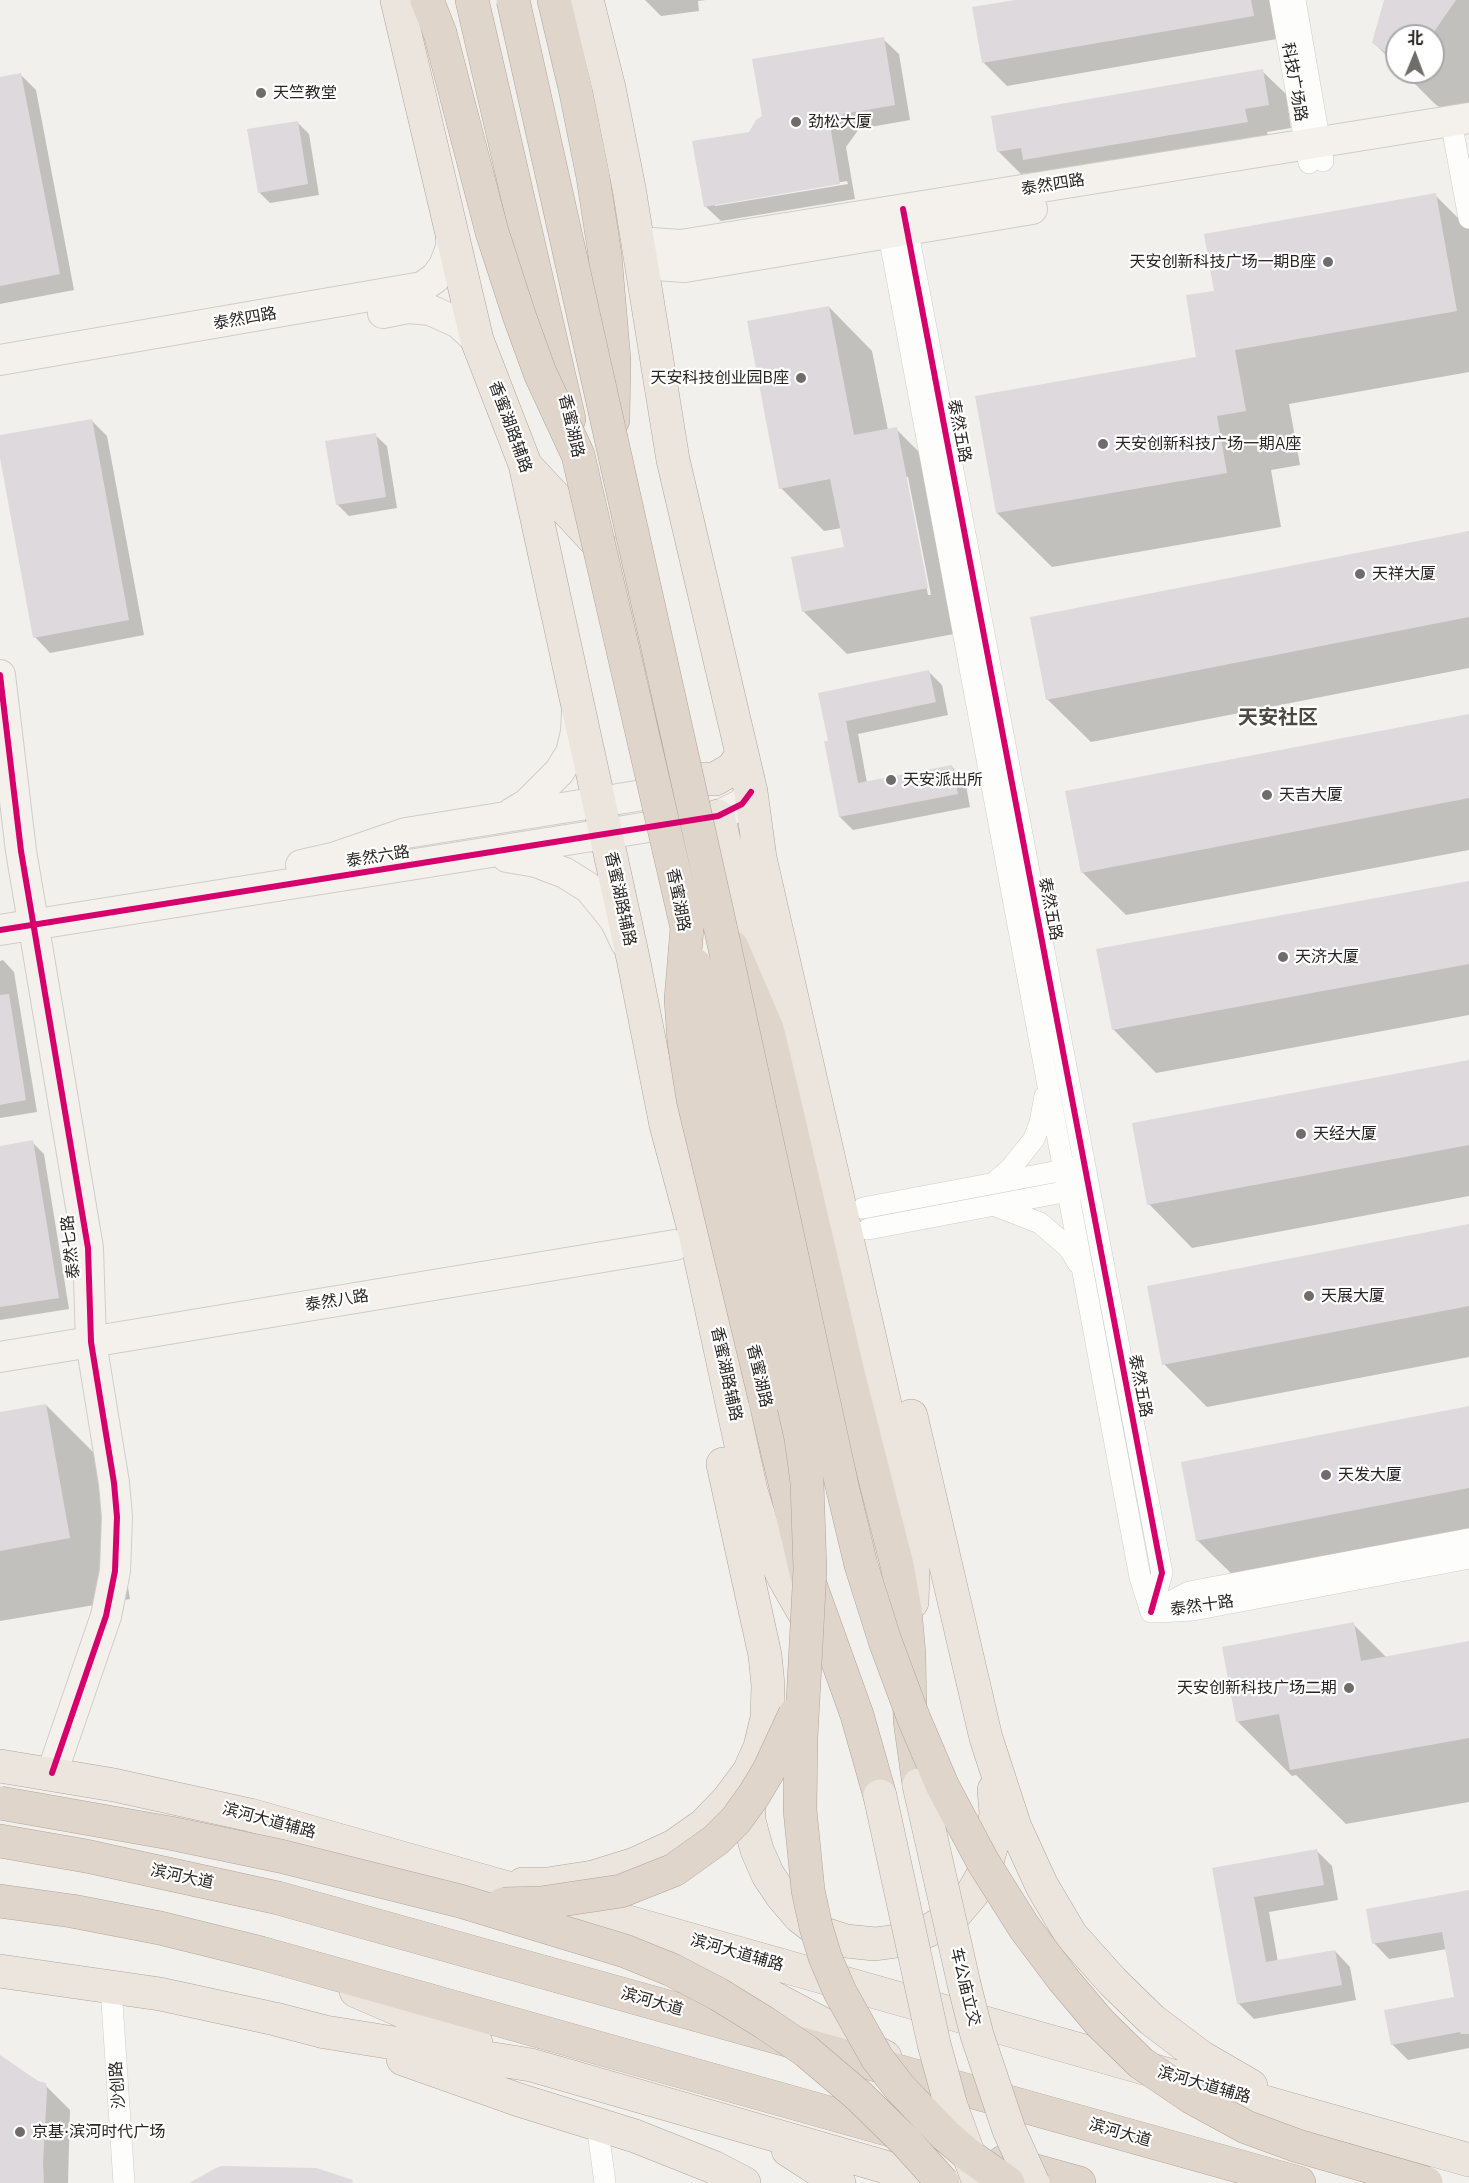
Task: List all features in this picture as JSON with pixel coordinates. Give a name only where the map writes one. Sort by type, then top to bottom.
[{"type":"highway","points":[[427,0],[440,33],[492,232],[540,373],[578,455]]},
{"type":"highway","points":[[436,0],[440,33]]},
{"type":"highway","name":"香蜜湖路","points":[[472,0],[687,928],[681,999],[684,1042],[693,1100],[807,1576],[865,1742],[880,1796]]},
{"type":"highway","points":[[513,0],[719,921],[839,1475],[861,1564],[885,1641],[914,1719],[943,1787],[983,1862],[1024,1927],[1100,2023],[1142,2063],[1191,2097],[1246,2127],[1298,2146],[1426,2183]]},
{"type":"highway","points":[[563,2],[575,88],[593,177],[605,255],[614,360],[613,449]]},
{"type":"highway","points":[[719,921],[767,1029],[849,1377],[897,1565],[905,1610],[909,1654],[910,1721],[920,1785]]},
{"type":"highway","points":[[687,928],[801,1438],[807,1482],[810,1569],[803,1690],[800,1810],[808,1890],[825,1957],[857,2025],[877,2058],[900,2088],[945,2135],[1008,2183]]},
{"type":"highway","points":[[460,1901],[541,1904],[587,1898],[621,1891],[674,1870],[716,1840],[736,1820],[754,1795],[785,1739],[803,1690]]},
{"type":"highway","points":[[0,1803],[203,1840],[302,1862],[460,1901],[625,1951],[672,1970],[718,1994],[806,2051],[906,2142],[943,2183]]},
{"type":"highway","name":"滨河大道","points":[[0,1841],[86,1856],[278,1898],[1299,2183]]},
{"type":"highway","points":[[4,1904],[72,1911],[160,1928],[261,1953],[1079,2183]]},
{"type":"main road","points":[[378,0],[400,71],[425,124]]},
{"type":"main road","name":"香蜜湖路辅路","points":[[397,0],[477,340],[525,464],[633,958],[666,1125],[694,1233],[752,1491],[764,1533],[783,1576],[845,1682]]},
{"type":"main road","points":[[605,0],[609,88],[629,188],[673,460],[751,792],[760,858],[904,1492],[911,1532],[913,1572],[909,1654]]},
{"type":"main road","points":[[563,2],[609,88]]},
{"type":"main road","points":[[525,464],[604,550],[621,576],[636,619],[665,751],[674,769],[695,779],[715,779],[732,769],[742,755]]},
{"type":"main road","points":[[749,1772],[747,1797],[749,1821],[757,1850],[768,1875],[800,1917],[821,1933],[846,1941],[875,1944],[904,1940],[932,1929],[955,1914],[972,1894],[984,1873],[992,1844],[996,1813],[986,1738],[781,854],[751,792]]},
{"type":"main road","points":[[718,816],[746,931],[754,952],[769,976],[782,1030],[814,1091]]},
{"type":"main road","points":[[498,1885],[548,1884],[582,1879],[635,1864],[674,1846],[704,1825],[728,1800],[749,1772],[760,1748],[767,1718],[768,1686],[765,1655],[668,1208],[666,1125]]},
{"type":"main road","points":[[986,1738],[1015,1827],[1042,1886],[1071,1935],[1113,1982],[1152,2020],[1201,2057],[1306,2114]]},
{"type":"main road","name":"滨河大道辅路","points":[[0,1766],[52,1773],[250,1815],[1469,2160]]},
{"type":"main road","name":"车公庙立交","points":[[920,1785],[963,1984],[977,2035],[1005,2119],[1033,2183]]},
{"type":"main road","points":[[880,1796],[934,2044],[951,2106],[979,2183]]},
{"type":"main road","points":[[631,1923],[926,2079]]},
{"type":"main road","points":[[261,1953],[336,1982],[531,2065],[882,2166],[931,2183]]},
{"type":"main road","points":[[0,1971],[111,1987],[205,2004],[325,2032],[531,2065]]},
{"type":"main road","points":[[325,2032],[553,2111],[635,2136],[713,2167],[744,2183]]},
{"type":"main road","points":[[553,2111],[667,2105]]},
{"type":"main road","points":[[755,2131],[839,2183]]},
{"type":"street","name":"科技广场路","points":[[1280,0],[1314,152]]},
{"type":"street","name":"科技广场路","points":[[1295,0],[1314,152]]},
{"type":"street","name":"泰然四路","points":[[639,253],[685,267],[896,221],[1314,152],[1464,130]]},
{"type":"street","points":[[1464,130],[1469,219]]},
{"type":"street","name":"泰然五路","points":[[896,221],[1046,1078],[1140,1577],[1151,1612]]},
{"type":"street","name":"泰然五路","points":[[896,221],[1085,1166],[1162,1573],[1151,1612]]},
{"type":"street","name":"泰然四路","points":[[0,360],[415,289],[429,283],[444,266],[451,248],[451,230]]},
{"type":"street","name":"泰然四路","points":[[0,379],[408,309],[429,310],[445,316],[465,327],[477,340]]},
{"type":"street","name":"泰然七路","points":[[0,675],[21,851],[88,1248],[91,1342],[116,1498],[115,1571],[106,1616],[52,1773]]},
{"type":"street","points":[[505,817],[527,804],[559,772],[571,753],[576,732],[578,704]]},
{"type":"street","name":"泰然六路","points":[[0,930],[32,916],[321,861],[406,833],[599,802],[678,790],[699,796],[709,803],[718,816]]},
{"type":"street","name":"泰然六路","points":[[0,912],[32,916],[471,856],[718,816],[742,804],[751,792]]},
{"type":"street","name":"泰然六路","points":[[471,856],[507,857],[536,862],[565,873],[589,888],[615,920],[633,958]]},
{"type":"street","points":[[993,1184],[1010,1169],[1034,1139],[1044,1105],[1046,1078]]},
{"type":"street","points":[[865,1219],[993,1184],[1085,1166]]},
{"type":"street","points":[[865,1219],[995,1205],[1089,1188]]},
{"type":"street","points":[[995,1205],[1040,1223],[1069,1248],[1082,1268]]},
{"type":"street","name":"泰然八路","points":[[0,1357],[675,1245]]},
{"type":"street","name":"泰然十路","points":[[1151,1612],[1189,1592],[1469,1539]]},
{"type":"street","name":"泰然十路","points":[[1151,1612],[1193,1610],[1469,1558]]},
{"type":"street","name":"沙创路","points":[[111,1987],[124,2183]]},
{"type":"street","points":[[597,2124],[605,2183]]},
{"type":"building","points":[[1015,0],[1251,0],[1254,16],[982,63],[972,7]]},
{"type":"building","points":[[1384,0],[1456,0],[1439,24],[1385,24],[1385,52],[1372,43]]},
{"type":"building","name":"劲松大厦","points":[[884,37],[895,105],[843,114],[831,131],[840,184],[704,207],[692,141],[749,132],[756,120],[762,116],[752,59]]},
{"type":"building","points":[[1263,69],[1269,105],[1245,109],[1248,122],[1023,160],[1021,148],[997,152],[991,116]]},
{"type":"building","points":[[21,73],[60,274],[0,286],[0,77]]},
{"type":"building","points":[[298,121],[308,184],[258,193],[247,129]]},
{"type":"building","points":[[1436,193],[1457,311],[1235,350],[1246,411],[1217,416],[1227,473],[996,513],[975,396],[1196,357],[1186,295],[1214,291],[1204,234]]},
{"type":"building","points":[[829,306],[854,435],[897,427],[928,588],[802,612],[791,557],[844,547],[830,479],[779,489],[747,321]]},
{"type":"building","points":[[92,419],[129,620],[33,638],[0,458],[0,435]]},
{"type":"building","points":[[376,433],[386,497],[336,505],[325,441]]},
{"type":"building","name":"天祥大厦","points":[[1469,531],[1469,617],[1046,700],[1030,617]]},
{"type":"building","points":[[929,670],[936,702],[846,721],[858,783],[952,765],[958,794],[839,817],[824,741],[828,741],[818,693]]},
{"type":"building","name":"天吉大厦","points":[[1469,714],[1469,798],[1081,873],[1065,791]]},
{"type":"building","name":"天济大厦","points":[[1469,881],[1469,964],[1112,1030],[1096,949]]},
{"type":"building","points":[[9,994],[26,1100],[0,1105],[0,995]]},
{"type":"building","name":"天经大厦","points":[[1469,1060],[1469,1145],[1147,1205],[1132,1123]]},
{"type":"building","points":[[33,1140],[59,1298],[0,1307],[0,1146]]},
{"type":"building","name":"天展大厦","points":[[1469,1224],[1469,1306],[1162,1365],[1147,1286]]},
{"type":"building","points":[[46,1404],[70,1538],[0,1551],[0,1412]]},
{"type":"building","name":"天发大厦","points":[[1469,1406],[1469,1488],[1196,1541],[1181,1462]]},
{"type":"building","name":"天安创新科技广场二期","points":[[1354,1622],[1361,1661],[1469,1641],[1469,1738],[1290,1770],[1279,1714],[1236,1722],[1222,1647]]},
{"type":"building","points":[[1317,1849],[1324,1885],[1254,1897],[1266,1962],[1335,1950],[1342,1985],[1237,2004],[1212,1868]]},
{"type":"building","points":[[1469,1890],[1469,2034],[1460,2032],[1391,2045],[1384,2010],[1454,1997],[1442,1932],[1372,1944],[1366,1909]]},
{"type":"building","name":"京基·滨河时代广场","points":[[0,2055],[38,2081],[46,2083],[44,2183],[0,2183]]},
{"type":"building","points":[[222,2166],[316,2168],[353,2180],[352,2183],[189,2183]]},
{"type":"cycle path","points":[[903,209],[1162,1573],[1151,1612]]},
{"type":"cycle path","points":[[0,675],[21,851],[88,1248],[91,1342],[114,1483],[117,1517],[115,1571],[106,1616],[52,1773]]},
{"type":"cycle path","points":[[0,930],[718,816],[742,804],[751,792]]},
{"type":"place","name":"天竺教堂","points":[[261,93]]},
{"type":"place","name":"劲松大厦","points":[[796,122]]},
{"type":"place","name":"天安创新科技广场一期B座","points":[[1328,262]]},
{"type":"place","name":"天安科技创业园B座","points":[[801,378]]},
{"type":"place","name":"天安创新科技广场一期A座","points":[[1103,444]]},
{"type":"place","name":"天祥大厦","points":[[1360,574]]},
{"type":"place","name":"天安派出所","points":[[891,780]]},
{"type":"place","name":"天吉大厦","points":[[1267,795]]},
{"type":"place","name":"天济大厦","points":[[1283,957]]},
{"type":"place","name":"天经大厦","points":[[1301,1134]]},
{"type":"place","name":"天展大厦","points":[[1309,1296]]},
{"type":"place","name":"天发大厦","points":[[1326,1475]]},
{"type":"place","name":"天安创新科技广场二期","points":[[1349,1688]]},
{"type":"place","name":"京基·滨河时代广场","points":[[20,2132]]},
{"type":"district","name":"天安社区","points":[[1278,718]]}]
